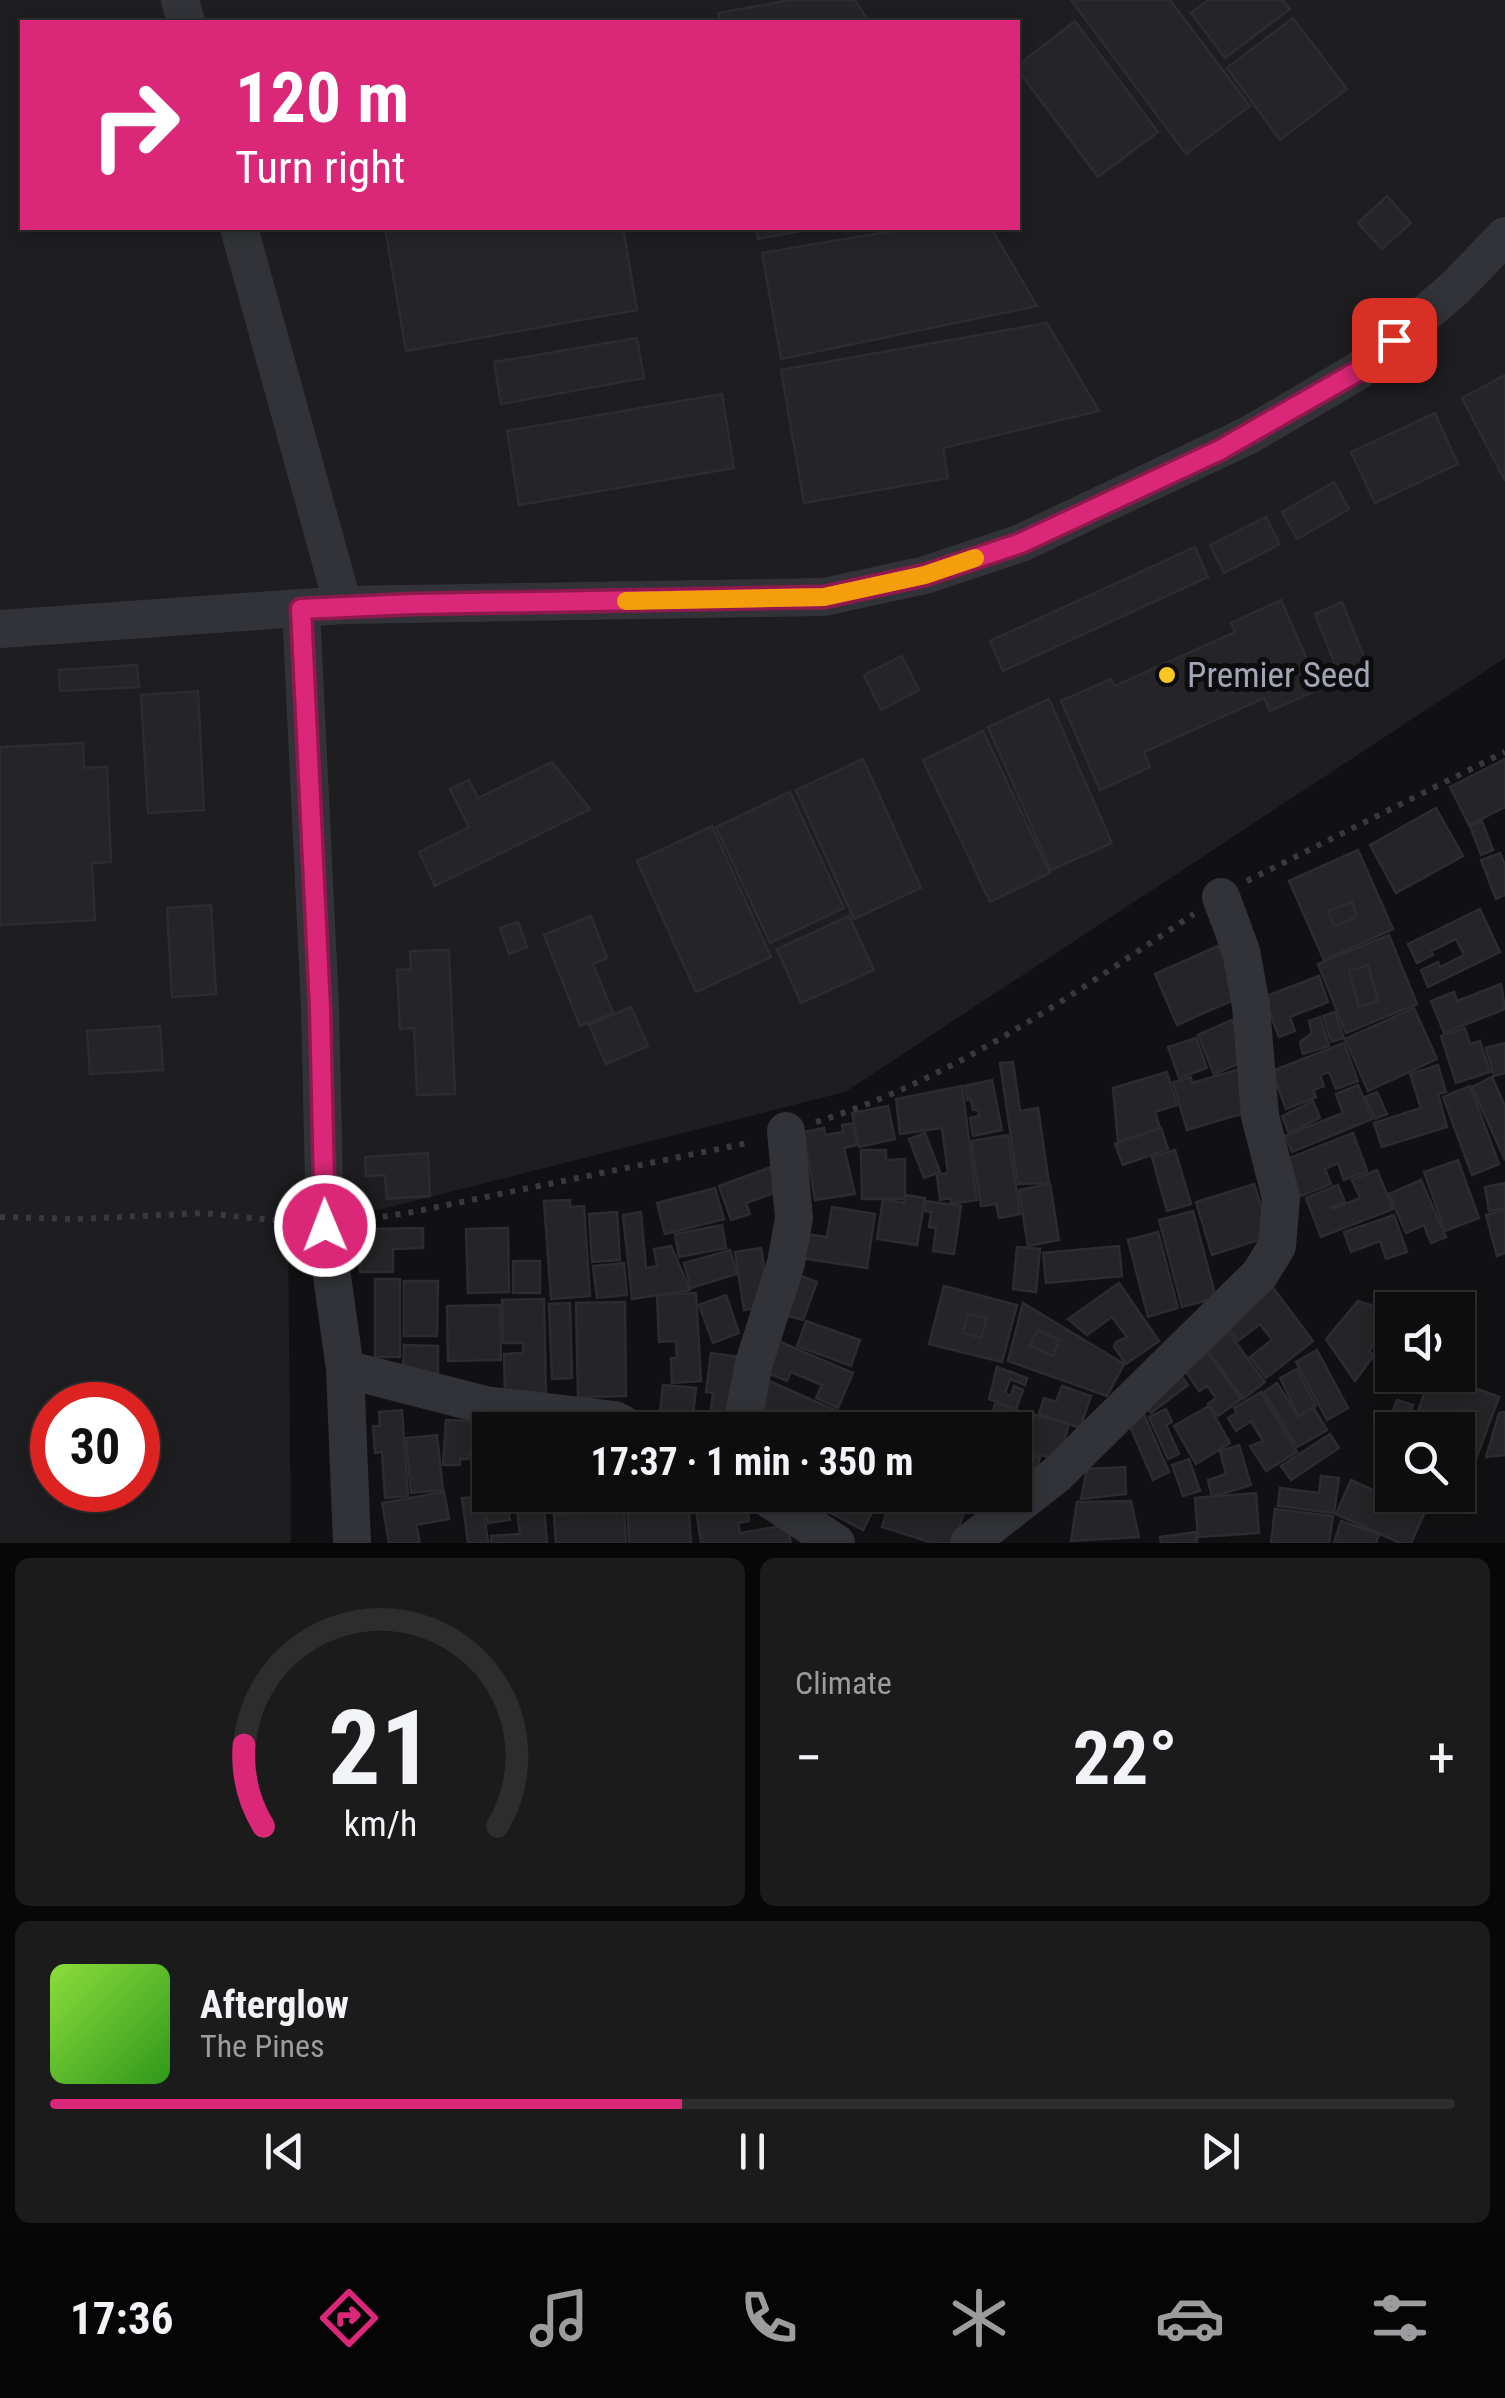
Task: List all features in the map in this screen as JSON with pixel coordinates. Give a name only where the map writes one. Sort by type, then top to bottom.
[{"type":"street","points":[[241,230],[343,605]]},
{"type":"street","points":[[0,629],[343,605],[824,597],[925,575],[1021,543],[1249,435],[1358,371],[1454,288],[1505,236]]},
{"type":"street","points":[[301,609],[319,988],[325,1226],[346,1369],[352,1543]]},
{"type":"street","points":[[969,1543],[1056,1475],[1260,1274],[1277,1246],[1282,1198],[1260,1116],[1252,1006],[1241,952],[1220,897]]},
{"type":"street","points":[[744,1412],[754,1363],[786,1262],[794,1218],[786,1131]]},
{"type":"street","points":[[346,1369],[486,1405],[546,1412]]},
{"type":"street","points":[[789,1512],[836,1543]]},
{"type":"path","points":[[0,1217],[78,1219],[202,1214],[325,1226],[739,1146],[828,1118],[932,1075],[1023,1026],[1242,883],[1505,752]]},
{"type":"shaded area","points":[[0,0],[1505,0],[1505,658],[845,1092],[288,1233],[291,1543],[0,1543]]},
{"type":"building","points":[[791,0],[855,0],[868,20],[720,20],[718,13]]},
{"type":"building","points":[[1071,0],[1170,0],[1250,106],[1186,154]]},
{"type":"building","points":[[1208,0],[1283,0],[1290,9],[1225,58],[1191,13]]},
{"type":"building","points":[[1293,18],[1347,89],[1280,140],[1227,68]]},
{"type":"building","points":[[1075,21],[1158,132],[1098,177],[1020,73],[1020,63]]},
{"type":"building","points":[[1387,196],[1411,223],[1382,249],[1358,223]]},
{"type":"building","points":[[385,230],[623,230],[637,310],[406,351]]},
{"type":"building","points":[[756,230],[805,230],[758,239]]},
{"type":"building","points":[[898,230],[992,230],[1037,306],[781,359],[762,253]]},
{"type":"building","points":[[1047,323],[1099,411],[943,448],[948,478],[804,503],[781,370]]},
{"type":"building","points":[[637,338],[644,378],[501,404],[494,362]]},
{"type":"building","points":[[1505,375],[1505,481],[1462,398]]},
{"type":"building","points":[[722,394],[734,468],[519,505],[507,431]]},
{"type":"building","points":[[1435,413],[1458,464],[1375,503],[1351,452]]},
{"type":"building","points":[[1334,482],[1349,509],[1297,539],[1282,512]]},
{"type":"building","points":[[1266,517],[1280,544],[1224,573],[1210,545]]},
{"type":"building","points":[[1195,547],[1208,577],[1003,671],[990,641]]},
{"type":"building","points":[[1281,600],[1320,689],[1270,711],[1264,698],[1144,752],[1150,767],[1100,790],[1061,701],[1111,679],[1115,686],[1235,632],[1231,623]]},
{"type":"building","points":[[1342,602],[1369,669],[1341,680],[1315,614]]},
{"type":"building","points":[[902,656],[919,690],[881,710],[864,675]]},
{"type":"building","points":[[137,665],[139,687],[60,691],[59,670]]},
{"type":"building","points":[[198,691],[204,810],[148,813],[141,695]]},
{"type":"building","points":[[1049,699],[1112,843],[1051,870],[988,727]]},
{"type":"building","points":[[983,731],[1050,873],[990,902],[923,760]]},
{"type":"building","points":[[83,743],[84,768],[107,767],[111,862],[92,863],[95,920],[0,925],[0,747]]},
{"type":"building","points":[[863,759],[921,888],[854,919],[796,790]]},
{"type":"building","points":[[1505,759],[1505,807],[1469,825],[1450,787]]},
{"type":"building","points":[[552,762],[590,809],[435,886],[419,852],[469,827],[450,789],[469,780],[478,798]]},
{"type":"building","points":[[790,792],[844,908],[770,943],[716,827]]},
{"type":"building","points":[[1436,808],[1463,856],[1396,893],[1370,845]]},
{"type":"building","points":[[1482,821],[1493,850],[1481,855],[1470,826]]},
{"type":"building","points":[[712,826],[771,957],[696,992],[637,861]]},
{"type":"building","points":[[1358,850],[1393,929],[1324,960],[1289,881]],"holes":[[[1352,902],[1357,917],[1334,926],[1328,911]]]},
{"type":"building","points":[[1500,853],[1505,865],[1505,895],[1496,899],[1481,860]]},
{"type":"building","points":[[1352,902],[1357,917],[1334,926],[1328,911]]},
{"type":"building","points":[[211,905],[216,994],[172,997],[167,908]]},
{"type":"building","points":[[1480,909],[1500,952],[1428,987],[1421,970],[1438,962],[1440,967],[1464,955],[1456,939],[1417,963],[1408,944]]},
{"type":"building","points":[[591,916],[607,958],[593,964],[613,1013],[580,1026],[544,935]]},
{"type":"building","points":[[849,916],[874,970],[801,1003],[777,949]]},
{"type":"building","points":[[518,922],[527,947],[509,954],[500,928]]},
{"type":"building","points":[[1389,935],[1417,1004],[1346,1033],[1318,964]],"holes":[[[1368,965],[1378,1001],[1359,1007],[1349,971]]]},
{"type":"building","points":[[1218,946],[1240,997],[1177,1025],[1155,974]]},
{"type":"building","points":[[449,950],[455,1094],[417,1095],[414,1028],[400,1029],[397,970],[411,969],[410,951]]},
{"type":"building","points":[[1368,965],[1378,1001],[1359,1007],[1349,971]]},
{"type":"building","points":[[1319,976],[1328,1002],[1290,1017],[1295,1031],[1279,1037],[1264,997]]},
{"type":"building","points":[[1501,984],[1505,1009],[1444,1033],[1431,1001],[1454,992],[1457,1001]]},
{"type":"building","points":[[631,1007],[648,1046],[606,1064],[589,1025]]},
{"type":"building","points":[[1414,1008],[1437,1059],[1368,1091],[1345,1039]]},
{"type":"building","points":[[1335,1012],[1344,1038],[1331,1042],[1323,1016]]},
{"type":"building","points":[[1320,1017],[1329,1046],[1303,1054],[1300,1042],[1312,1033],[1309,1021]]},
{"type":"building","points":[[1232,1020],[1248,1060],[1214,1074],[1198,1035]]},
{"type":"building","points":[[160,1026],[163,1070],[90,1074],[87,1031]]},
{"type":"building","points":[[1465,1028],[1470,1044],[1480,1041],[1490,1072],[1456,1083],[1441,1036]]},
{"type":"building","points":[[1196,1038],[1207,1068],[1179,1078],[1168,1047]]},
{"type":"building","points":[[1344,1043],[1358,1081],[1336,1089],[1329,1072],[1320,1075],[1324,1086],[1313,1090],[1316,1097],[1286,1109],[1272,1071]]},
{"type":"building","points":[[1505,1043],[1505,1073],[1494,1076],[1486,1048]]},
{"type":"building","points":[[1013,1062],[1020,1111],[1038,1108],[1049,1183],[1018,1184],[1000,1063]]},
{"type":"building","points":[[1438,1065],[1446,1092],[1438,1094],[1447,1127],[1382,1147],[1374,1123],[1421,1108],[1410,1074]]},
{"type":"building","points":[[1243,1068],[1255,1110],[1187,1130],[1173,1082],[1191,1077],[1192,1083]]},
{"type":"building","points":[[1167,1072],[1177,1105],[1155,1112],[1160,1128],[1118,1142],[1113,1088]]},
{"type":"building","points":[[1492,1077],[1505,1106],[1505,1160],[1472,1087]]},
{"type":"building","points":[[992,1080],[1002,1130],[973,1136],[970,1118],[979,1116],[971,1099],[967,1100],[965,1086]]},
{"type":"building","points":[[1358,1085],[1372,1119],[1292,1152],[1285,1136],[1343,1113],[1336,1094]]},
{"type":"building","points":[[962,1086],[977,1200],[951,1204],[950,1198],[940,1200],[937,1175],[948,1173],[942,1128],[900,1134],[896,1099]]},
{"type":"building","points":[[1470,1086],[1499,1164],[1472,1175],[1443,1097]]},
{"type":"building","points":[[1377,1092],[1387,1114],[1375,1119],[1365,1097]]},
{"type":"building","points":[[1313,1101],[1320,1118],[1289,1133],[1282,1116]]},
{"type":"building","points":[[888,1106],[895,1139],[859,1147],[852,1113]]},
{"type":"building","points":[[854,1123],[857,1145],[844,1148],[855,1194],[815,1200],[804,1132],[824,1128],[825,1135],[843,1132],[842,1125]]},
{"type":"building","points":[[1161,1128],[1168,1149],[1123,1165],[1115,1144]]},
{"type":"building","points":[[925,1133],[940,1172],[924,1178],[909,1139]]},
{"type":"building","points":[[1353,1133],[1367,1171],[1344,1180],[1338,1163],[1325,1169],[1331,1184],[1301,1196],[1287,1159]]},
{"type":"building","points":[[1008,1135],[1020,1214],[999,1218],[996,1204],[981,1206],[971,1141]]},
{"type":"building","points":[[861,1150],[886,1150],[886,1160],[905,1159],[905,1199],[862,1199]]},
{"type":"building","points":[[1175,1150],[1191,1204],[1167,1211],[1152,1157]]},
{"type":"building","points":[[428,1153],[430,1196],[387,1199],[385,1175],[366,1176],[365,1157]]},
{"type":"building","points":[[1458,1160],[1479,1218],[1445,1231],[1424,1172]]},
{"type":"building","points":[[771,1167],[780,1191],[746,1203],[750,1214],[731,1220],[719,1186]]},
{"type":"building","points":[[1377,1170],[1393,1209],[1321,1237],[1306,1198],[1338,1185],[1345,1202],[1333,1209],[1360,1198],[1352,1180]]},
{"type":"building","points":[[1421,1180],[1446,1237],[1431,1243],[1424,1225],[1406,1233],[1389,1194]]},
{"type":"building","points":[[1505,1183],[1505,1208],[1489,1211],[1485,1187]]},
{"type":"building","points":[[1050,1184],[1059,1240],[1028,1246],[1019,1190]]},
{"type":"building","points":[[1254,1184],[1271,1236],[1212,1255],[1196,1202]]},
{"type":"building","points":[[715,1188],[724,1219],[665,1234],[657,1203]]},
{"type":"building","points":[[906,1195],[925,1198],[917,1245],[877,1239],[883,1199],[904,1203]]},
{"type":"building","points":[[570,1200],[570,1207],[584,1206],[590,1296],[551,1299],[544,1201]]},
{"type":"building","points":[[926,1201],[961,1206],[954,1254],[933,1251],[936,1228],[929,1227],[931,1212],[925,1211]]},
{"type":"building","points":[[832,1207],[875,1214],[867,1268],[800,1258],[804,1234],[827,1237]]},
{"type":"building","points":[[1505,1210],[1505,1253],[1497,1256],[1486,1215]]},
{"type":"building","points":[[1193,1211],[1216,1298],[1182,1307],[1159,1220]]},
{"type":"building","points":[[617,1212],[620,1260],[592,1262],[589,1214]]},
{"type":"building","points":[[641,1212],[646,1268],[657,1266],[654,1249],[671,1246],[690,1290],[632,1299],[623,1215]]},
{"type":"building","points":[[1394,1215],[1407,1252],[1386,1259],[1380,1241],[1351,1252],[1344,1232]]},
{"type":"building","points":[[722,1225],[726,1248],[679,1257],[675,1234]]},
{"type":"building","points":[[423,1228],[423,1248],[393,1249],[393,1272],[360,1272],[360,1249],[364,1249],[364,1236],[369,1236],[369,1229]]},
{"type":"building","points":[[508,1228],[509,1292],[468,1293],[466,1229]]},
{"type":"building","points":[[1158,1232],[1178,1308],[1148,1317],[1128,1240]]},
{"type":"building","points":[[1119,1246],[1122,1276],[1046,1283],[1043,1253]]},
{"type":"building","points":[[1017,1247],[1040,1249],[1036,1292],[1013,1289]]},
{"type":"building","points":[[761,1248],[770,1306],[744,1310],[735,1252]]},
{"type":"building","points":[[730,1250],[737,1274],[691,1288],[684,1263]]},
{"type":"building","points":[[513,1261],[540,1261],[540,1293],[513,1293]]},
{"type":"building","points":[[624,1263],[627,1295],[597,1298],[593,1266]]},
{"type":"building","points":[[801,1276],[817,1282],[803,1320],[788,1316]]},
{"type":"building","points":[[375,1279],[400,1279],[400,1357],[375,1357]]},
{"type":"building","points":[[404,1281],[438,1281],[437,1336],[404,1336]]},
{"type":"building","points":[[1119,1283],[1159,1341],[1126,1364],[1114,1347],[1127,1337],[1112,1317],[1087,1335],[1068,1319]]},
{"type":"building","points":[[1271,1285],[1313,1341],[1266,1378],[1250,1357],[1272,1340],[1260,1324],[1238,1341],[1224,1322]]},
{"type":"building","points":[[944,1286],[1017,1305],[1002,1362],[929,1344]],"holes":[[[968,1314],[987,1318],[981,1338],[963,1333]]]},
{"type":"building","points":[[696,1293],[701,1381],[672,1383],[671,1358],[677,1358],[676,1341],[659,1342],[657,1295]]},
{"type":"building","points":[[726,1295],[739,1333],[713,1343],[699,1305]]},
{"type":"building","points":[[544,1299],[546,1394],[505,1396],[504,1354],[523,1353],[523,1343],[503,1343],[502,1300]]},
{"type":"building","points":[[1358,1301],[1375,1307],[1375,1343],[1369,1351],[1374,1355],[1355,1381],[1326,1339]]},
{"type":"building","points":[[625,1302],[626,1396],[578,1397],[576,1303]]},
{"type":"building","points":[[570,1303],[572,1378],[552,1379],[549,1304]]},
{"type":"building","points":[[1023,1303],[1124,1364],[1107,1396],[1008,1361]],"holes":[[[1038,1330],[1059,1340],[1053,1356],[1030,1346]]]},
{"type":"building","points":[[500,1305],[501,1360],[448,1361],[447,1306]]},
{"type":"building","points":[[968,1314],[987,1318],[981,1338],[963,1333]]},
{"type":"building","points":[[806,1321],[860,1340],[851,1366],[797,1346]]},
{"type":"building","points":[[1223,1325],[1265,1382],[1243,1399],[1201,1341]]},
{"type":"building","points":[[1038,1330],[1059,1340],[1053,1356],[1030,1346]]},
{"type":"building","points":[[778,1341],[853,1373],[838,1408],[816,1398],[822,1385],[791,1372],[787,1381],[765,1372]]},
{"type":"building","points":[[404,1345],[438,1346],[438,1374],[403,1374]]},
{"type":"building","points":[[1202,1345],[1241,1399],[1218,1416],[1208,1404],[1216,1398],[1207,1386],[1199,1391],[1179,1362]]},
{"type":"building","points":[[1317,1350],[1348,1408],[1327,1420],[1296,1362]]},
{"type":"building","points":[[711,1353],[748,1358],[740,1412],[710,1412],[713,1393],[706,1392]]},
{"type":"building","points":[[997,1367],[1027,1378],[1025,1385],[1010,1379],[1005,1393],[1011,1396],[1014,1386],[1023,1390],[1016,1409],[989,1399]]},
{"type":"building","points":[[1297,1369],[1316,1406],[1298,1415],[1280,1378]]},
{"type":"building","points":[[1177,1370],[1188,1385],[1151,1413],[1140,1398]]},
{"type":"building","points":[[767,1380],[839,1412],[759,1412]]},
{"type":"building","points":[[1277,1383],[1298,1417],[1313,1407],[1327,1430],[1297,1447],[1264,1392]]},
{"type":"building","points":[[663,1385],[696,1388],[693,1412],[660,1412]]},
{"type":"building","points":[[1062,1386],[1091,1396],[1080,1428],[1039,1414],[1044,1398],[1056,1402]]},
{"type":"building","points":[[1475,1388],[1499,1397],[1477,1456],[1475,1412],[1418,1412],[1425,1392],[1475,1392]]},
{"type":"building","points":[[1261,1392],[1297,1452],[1266,1471],[1250,1446],[1263,1441],[1251,1421],[1236,1431],[1228,1418],[1237,1413],[1234,1408]]},
{"type":"building","points":[[1397,1400],[1413,1405],[1410,1412],[1393,1412]]},
{"type":"building","points":[[1139,1403],[1169,1472],[1153,1480],[1123,1410]]},
{"type":"building","points":[[995,1404],[1025,1412],[993,1412]]},
{"type":"building","points":[[1209,1406],[1230,1443],[1196,1464],[1174,1426]]},
{"type":"building","points":[[1166,1409],[1172,1422],[1166,1425],[1179,1454],[1168,1459],[1149,1417]]},
{"type":"building","points":[[402,1410],[408,1496],[385,1498],[382,1452],[375,1453],[373,1426],[380,1426],[379,1412]]},
{"type":"building","points":[[1505,1412],[1505,1455],[1486,1457],[1499,1413]]},
{"type":"building","points":[[1032,1414],[1069,1424],[1059,1460],[1032,1453]]},
{"type":"building","points":[[446,1420],[472,1421],[472,1454],[468,1459],[460,1459],[460,1465],[443,1465]]},
{"type":"building","points":[[1330,1434],[1339,1448],[1291,1480],[1281,1466]]},
{"type":"building","points":[[437,1435],[443,1490],[411,1493],[406,1438]]},
{"type":"building","points":[[1239,1445],[1251,1485],[1212,1497],[1208,1480],[1226,1474],[1220,1451]]},
{"type":"building","points":[[1032,1455],[1040,1457],[1032,1484]]},
{"type":"building","points":[[1189,1459],[1200,1491],[1183,1496],[1172,1465]]},
{"type":"building","points":[[1125,1467],[1126,1494],[1081,1499],[1087,1469]]},
{"type":"building","points":[[1321,1476],[1339,1478],[1334,1513],[1278,1506],[1280,1488],[1319,1493]]},
{"type":"building","points":[[1351,1480],[1375,1491],[1375,1512],[1424,1514],[1411,1543],[1400,1543],[1336,1514]]},
{"type":"building","points":[[444,1492],[449,1519],[416,1525],[420,1543],[389,1543],[382,1503]]},
{"type":"building","points":[[1256,1493],[1259,1533],[1198,1537],[1195,1498]]},
{"type":"building","points":[[472,1497],[472,1512],[484,1512],[488,1543],[468,1543],[462,1498]]},
{"type":"building","points":[[1131,1501],[1139,1537],[1071,1541],[1077,1502]]},
{"type":"building","points":[[1275,1509],[1333,1516],[1329,1543],[1271,1543]]},
{"type":"building","points":[[486,1512],[509,1512],[510,1520],[488,1523]]},
{"type":"building","points":[[517,1512],[544,1512],[547,1543],[491,1543],[491,1536],[520,1534]]},
{"type":"building","points":[[624,1512],[626,1543],[556,1543],[554,1515]]},
{"type":"building","points":[[628,1512],[689,1512],[691,1543],[629,1543]]},
{"type":"building","points":[[696,1512],[748,1512],[749,1521],[738,1523],[740,1533],[787,1525],[791,1543],[701,1543]]},
{"type":"building","points":[[829,1512],[872,1512],[863,1530]]},
{"type":"building","points":[[887,1512],[964,1512],[954,1543],[933,1543],[882,1527]]},
{"type":"building","points":[[1341,1521],[1379,1534],[1376,1543],[1334,1543]]},
{"type":"building","points":[[1196,1532],[1197,1543],[1161,1543],[1160,1537]]},
{"type":"slow traffic","points":[[626,601],[824,597],[925,575],[975,558]]},
{"type":"place","name":"Premier Seed","points":[[1167,675]]},
{"type":"route","points":[[325,1226],[320,1008],[301,609],[553,600],[658,602],[824,597],[925,575],[1021,543],[1220,450],[1358,371],[1394,340]]}]
